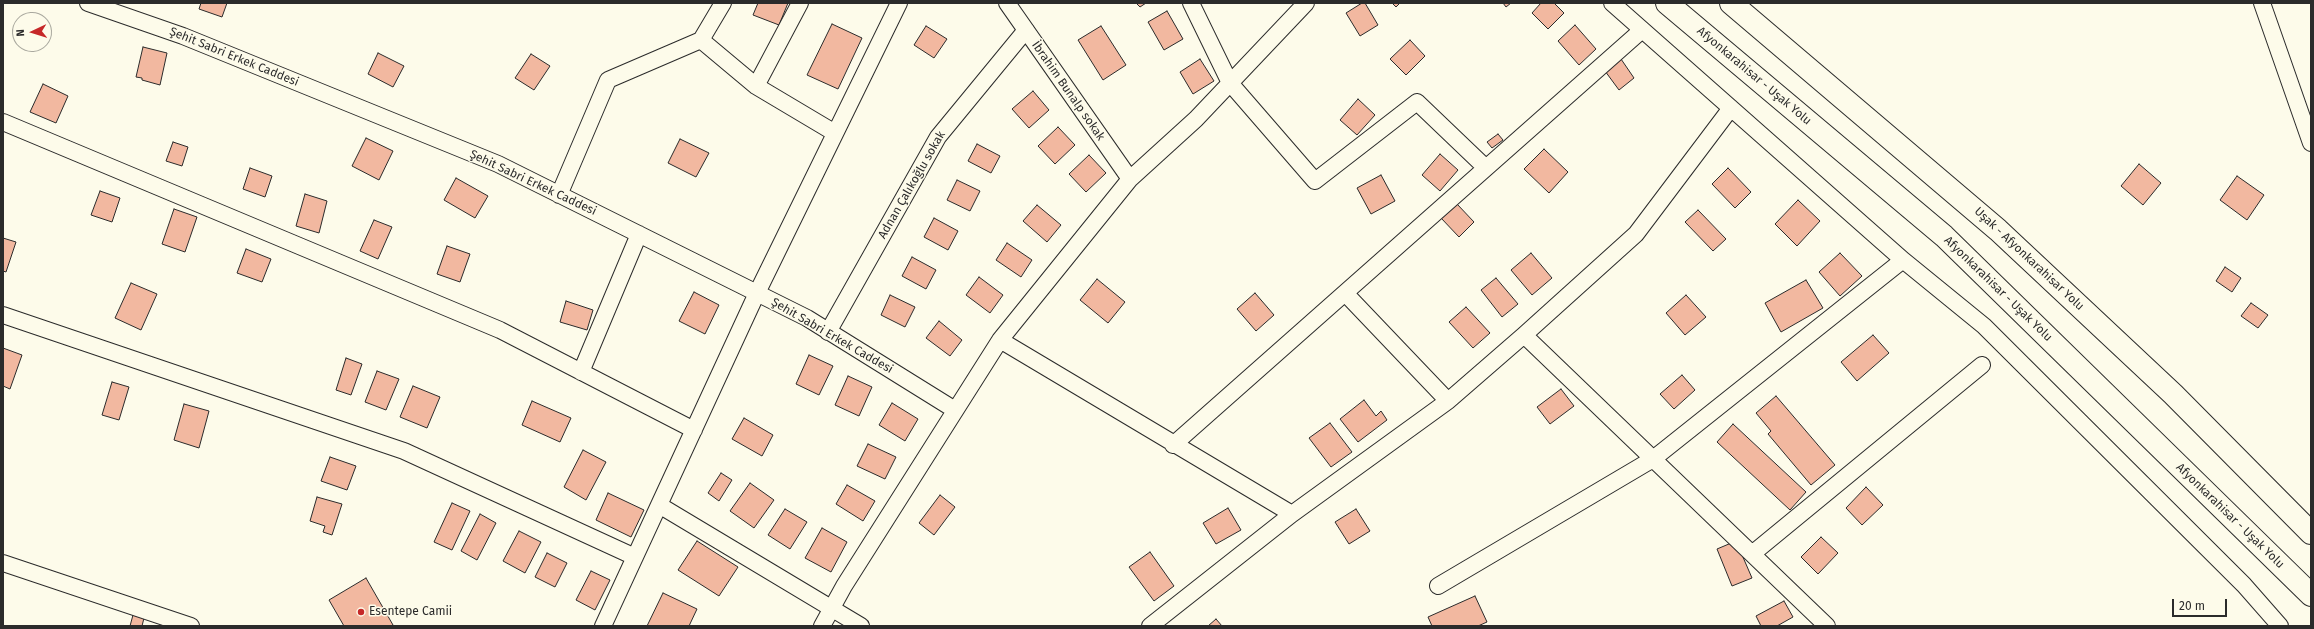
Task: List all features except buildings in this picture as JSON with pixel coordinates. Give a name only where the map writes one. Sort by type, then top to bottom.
[{"type":"highway","name":"Afyonkarahisar - Uşak Yolu","points":[[1667,3],[1944,236],[2311,595]]},
{"type":"highway","name":"Uşak - Afyonkarahisar Yolu","points":[[1731,3],[1998,230],[2173,394],[2311,533]]},
{"type":"street","name":"Şehit Sabri Erkek Caddesi","points":[[88,3],[205,45],[498,164],[757,293],[828,332],[955,410]]},
{"type":"street","points":[[559,195],[608,80],[701,40],[723,3]]},
{"type":"street","points":[[756,86],[800,3]]},
{"type":"street","points":[[603,626],[757,293],[899,3]]},
{"type":"street","name":"İbrahim Bunalp sokak","points":[[1007,3],[1130,179]]},
{"type":"street","points":[[1191,3],[1230,83],[1316,181],[1417,102],[1486,168]]},
{"type":"street","points":[[822,626],[832,607],[1000,340],[1130,179],[1196,119],[1306,3]]},
{"type":"street","points":[[1612,3],[1903,260],[1984,326],[2244,585],[2280,626]]},
{"type":"street","points":[[2262,3],[2311,143]]},
{"type":"street","name":"Adnan Çalıkoğlu sokak","points":[[828,332],[938,138],[1026,30]]},
{"type":"street","points":[[1173,445],[1642,30]]},
{"type":"street","points":[[701,40],[756,86],[835,133]]},
{"type":"street","points":[[1150,626],[1292,514],[1448,401],[1524,335],[1636,234],[1731,108]]},
{"type":"street","points":[[3,122],[500,330],[694,430]]},
{"type":"street","points":[[581,372],[639,234]]},
{"type":"street","points":[[1438,586],[1653,459],[1903,260]]},
{"type":"street","points":[[1345,293],[1448,401]]},
{"type":"street","points":[[3,314],[404,451],[635,558]]},
{"type":"street","points":[[1524,335],[1827,626]]},
{"type":"street","points":[[1000,340],[1173,445],[1292,514]]},
{"type":"street","points":[[1752,554],[1982,364]]},
{"type":"street","points":[[659,506],[832,607],[861,626]]},
{"type":"street","points":[[3,563],[191,626]]},
{"type":"place","name":"Esentepe Camii","points":[[361,612]]}]
